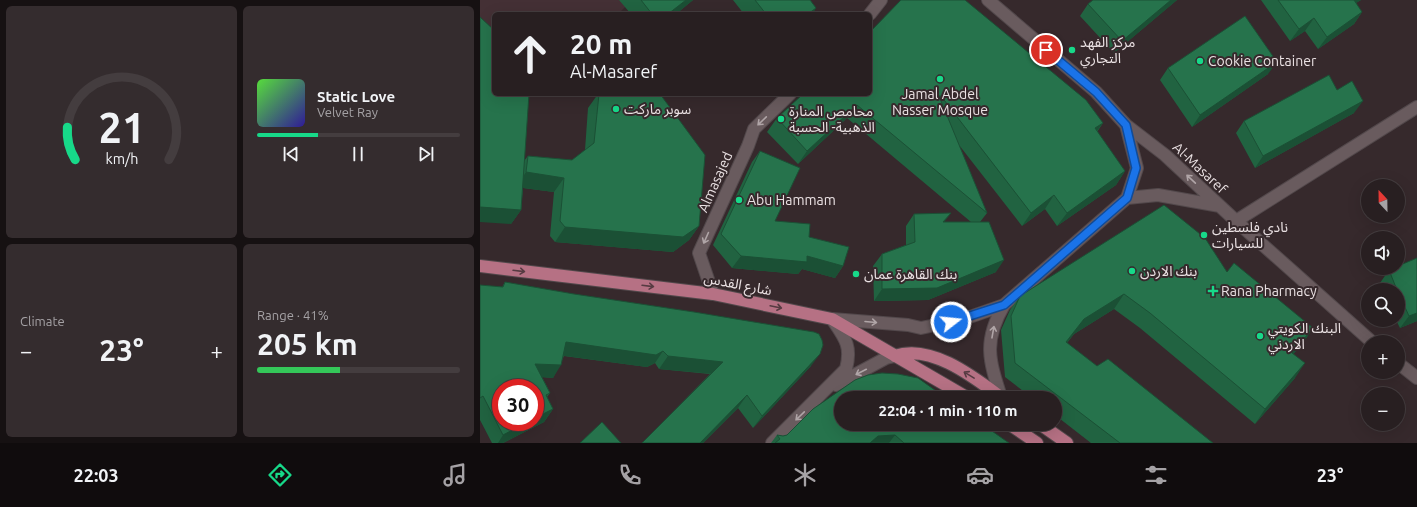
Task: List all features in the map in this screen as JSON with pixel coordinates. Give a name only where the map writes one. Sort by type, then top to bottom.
[{"type":"main road","name":"شارع القدس","points":[[480,266],[713,294],[832,319],[956,391]]},
{"type":"main road","points":[[895,356],[904,352],[930,356],[944,361],[986,385],[993,391]]},
{"type":"main road","points":[[1019,431],[1037,443]]},
{"type":"main road","points":[[1050,431],[1067,443]]},
{"type":"street","points":[[872,12],[881,0]]},
{"type":"street","name":"Al-Masaref","points":[[988,0],[1004,4],[1082,82],[1096,92],[1126,125],[1165,155],[1220,206]]},
{"type":"street","name":"Almasajed","points":[[713,294],[699,253],[748,146],[754,129],[788,96]]},
{"type":"street","points":[[1236,221],[1417,108]]},
{"type":"street","name":"Al-Masaref","points":[[1126,125],[1136,168],[1127,198],[1158,195],[1220,206]]},
{"type":"street","points":[[1000,391],[990,362],[990,345],[994,321],[1004,305],[1127,198]]},
{"type":"street","points":[[1220,206],[1364,335]]},
{"type":"street","points":[[832,319],[908,325],[921,328],[964,319],[1004,305]]},
{"type":"street","points":[[772,443],[828,389],[846,369],[849,357],[847,340],[832,319]]},
{"type":"street","points":[[828,389],[886,358],[895,356]]},
{"type":"street","points":[[1405,369],[1417,378]]},
{"type":"shaded area","points":[[480,0],[632,0],[620,12],[492,12],[492,33],[480,23]]},
{"type":"building","points":[[641,0],[686,0],[671,12],[650,12]]},
{"type":"building","points":[[755,0],[810,0],[816,8],[811,12],[764,12]]},
{"type":"building","points":[[901,0],[965,0],[1086,100],[1103,123],[1095,128],[1125,171],[1067,213],[1054,195],[1031,213],[941,96],[939,96],[987,213],[857,105],[807,151],[777,118],[801,96],[872,96],[872,30]]},
{"type":"building","points":[[1093,0],[1171,0],[1122,41],[1088,4]]},
{"type":"building","points":[[1278,0],[1354,0],[1362,12],[1327,37],[1314,18],[1299,29]]},
{"type":"building","points":[[1245,16],[1277,62],[1200,115],[1168,68]]},
{"type":"building","points":[[480,17],[492,28],[492,96],[529,96],[521,210],[480,207]]},
{"type":"building","points":[[1329,75],[1337,90],[1352,81],[1363,101],[1263,156],[1244,121]]},
{"type":"building","points":[[599,96],[661,96],[705,155],[699,226],[683,237],[565,227],[560,221],[564,178],[526,172],[528,156],[572,160],[594,143]]},
{"type":"building","points":[[760,151],[800,168],[775,221],[810,224],[809,237],[849,247],[843,266],[807,256],[807,262],[741,256],[721,234]]},
{"type":"building","points":[[1164,205],[1205,238],[1227,272],[1234,263],[1313,328],[1292,353],[1305,363],[1265,409],[1150,313],[1124,294],[1084,319],[1066,342],[1097,366],[1108,359],[1213,443],[1120,443],[1062,399],[1062,391],[1052,391],[1015,363],[1011,316],[1020,296]]},
{"type":"building","points":[[951,213],[943,222],[989,222],[1004,260],[937,288],[882,289],[882,254],[915,242],[914,214]]},
{"type":"building","points":[[1417,258],[1417,313],[1409,316],[1405,307],[1405,283],[1394,283],[1391,275],[1405,275],[1405,263]]},
{"type":"building","points":[[505,282],[814,332],[819,334],[823,345],[820,354],[762,416],[747,395],[700,443],[642,443],[723,362],[668,356],[663,351],[656,355],[566,342],[561,365],[535,364],[543,379],[492,379],[492,414],[483,396],[480,398],[480,285],[503,287]]},
{"type":"building","points":[[882,373],[898,374],[918,378],[936,391],[839,391],[855,380],[868,375]]},
{"type":"building","points":[[544,381],[550,393],[546,395],[553,409],[544,414]]},
{"type":"building","points":[[834,394],[834,431],[992,431],[1009,443],[904,443],[895,435],[878,436],[870,443],[775,443],[780,439],[777,435],[787,435],[813,409]]},
{"type":"building","points":[[602,422],[621,443],[580,443]]},
{"type":"building","points":[[501,431],[511,431],[503,435]]},
{"type":"place","name":"مركز الفهد التجاري","points":[[1072,50]]},
{"type":"place","name":"Cookie Container","points":[[1200,61]]},
{"type":"place","name":"Jamal Abdel Nasser Mosque","points":[[940,79]]},
{"type":"place","name":"سوبر ماركت","points":[[616,109]]},
{"type":"place","name":"محامص المنارة الذهبية- الحسبة","points":[[781,119]]},
{"type":"place","name":"Abu Hammam","points":[[739,200]]},
{"type":"place","name":"نادي فلسطين للسيارات","points":[[1204,235]]},
{"type":"place","name":"بنك الاردن","points":[[1132,271]]},
{"type":"place","name":"بنك القاهرة عمان","points":[[856,274]]},
{"type":"place","name":"Rana Pharmacy","points":[[1213,291]]},
{"type":"place","name":"البنك الكويتي الاردني","points":[[1260,336]]},
{"type":"route","points":[[951,322],[1004,305],[1127,198],[1136,168],[1126,125],[1096,92],[1082,82],[1046,50]]}]
